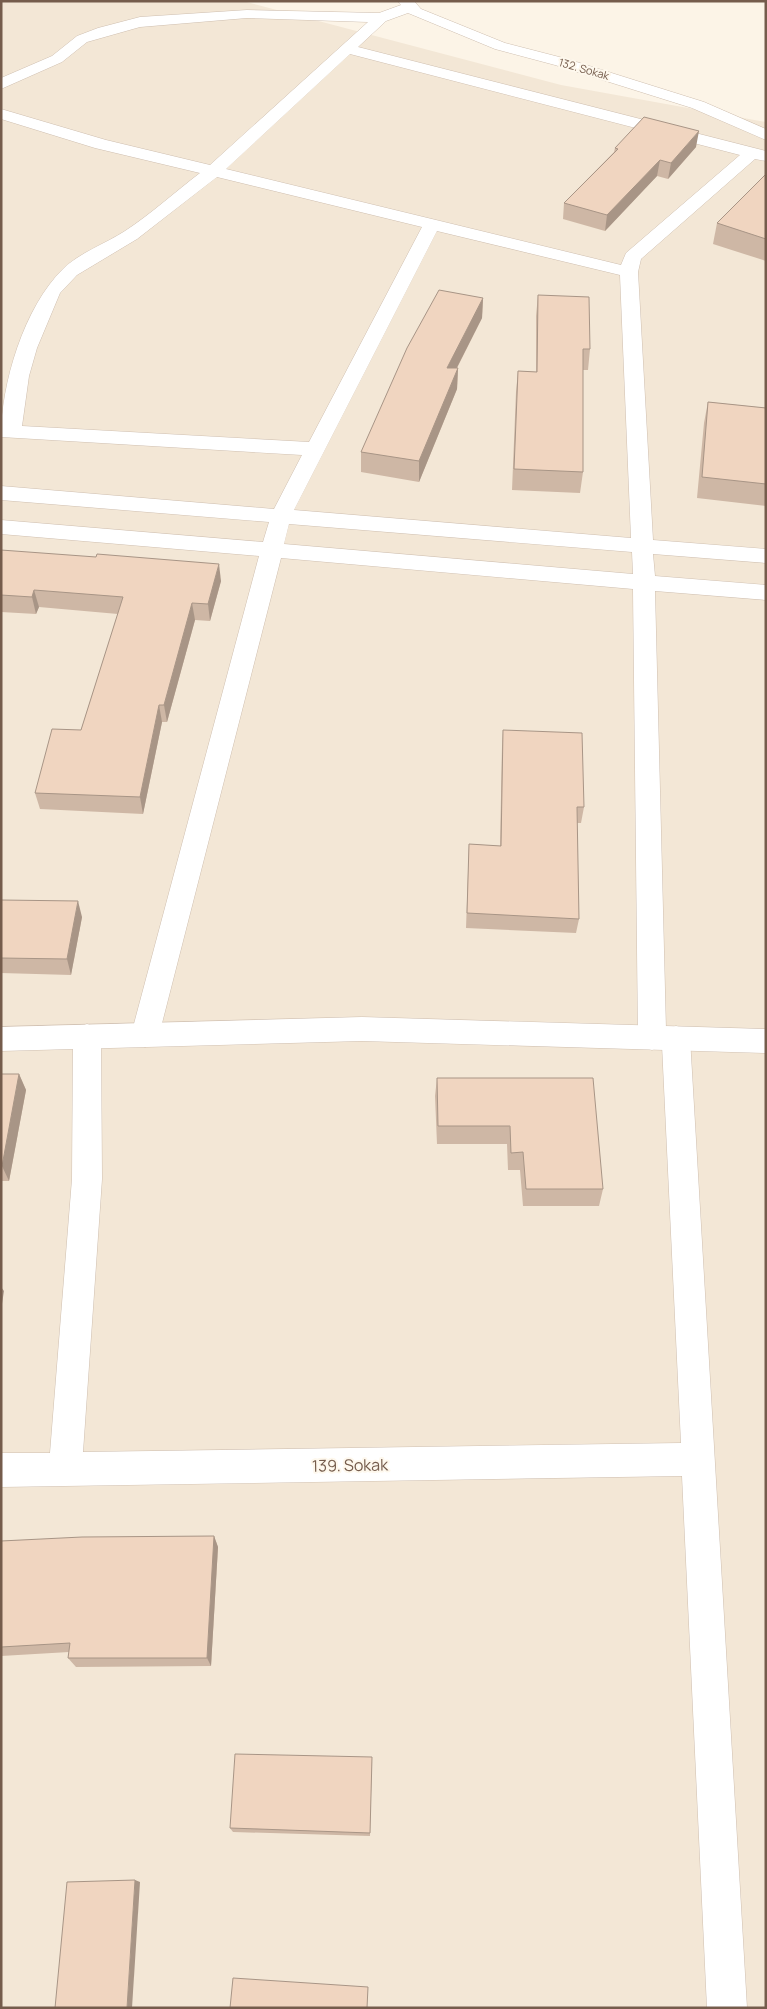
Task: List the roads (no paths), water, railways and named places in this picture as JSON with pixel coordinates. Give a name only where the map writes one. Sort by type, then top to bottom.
[{"type":"street","points":[[315,449],[6,431],[19,376],[30,341],[52,291],[72,272],[131,235],[214,171],[381,18],[407,4]]},
{"type":"street","name":"132. Sokak","points":[[407,4],[416,12],[500,46],[561,62],[698,105],[762,148]]},
{"type":"street","points":[[1,84],[57,59],[82,39],[103,31],[140,22],[198,16],[247,14],[381,18]]},
{"type":"street","points":[[348,49],[762,148]]},
{"type":"street","points":[[1,114],[101,144],[629,272]]},
{"type":"street","points":[[727,2008],[698,1460],[664,1038],[643,545],[629,272],[632,257],[762,148]]},
{"type":"street","points":[[145,1035],[281,515],[432,224]]},
{"type":"street","points":[[1,493],[766,556]]},
{"type":"street","points":[[1,527],[766,593]]},
{"type":"street","points":[[1,1039],[362,1029],[766,1041]]},
{"type":"street","points":[[65,1469],[87,1179],[87,1036]]},
{"type":"street","name":"139. Sokak","points":[[1,1470],[698,1460]]}]
